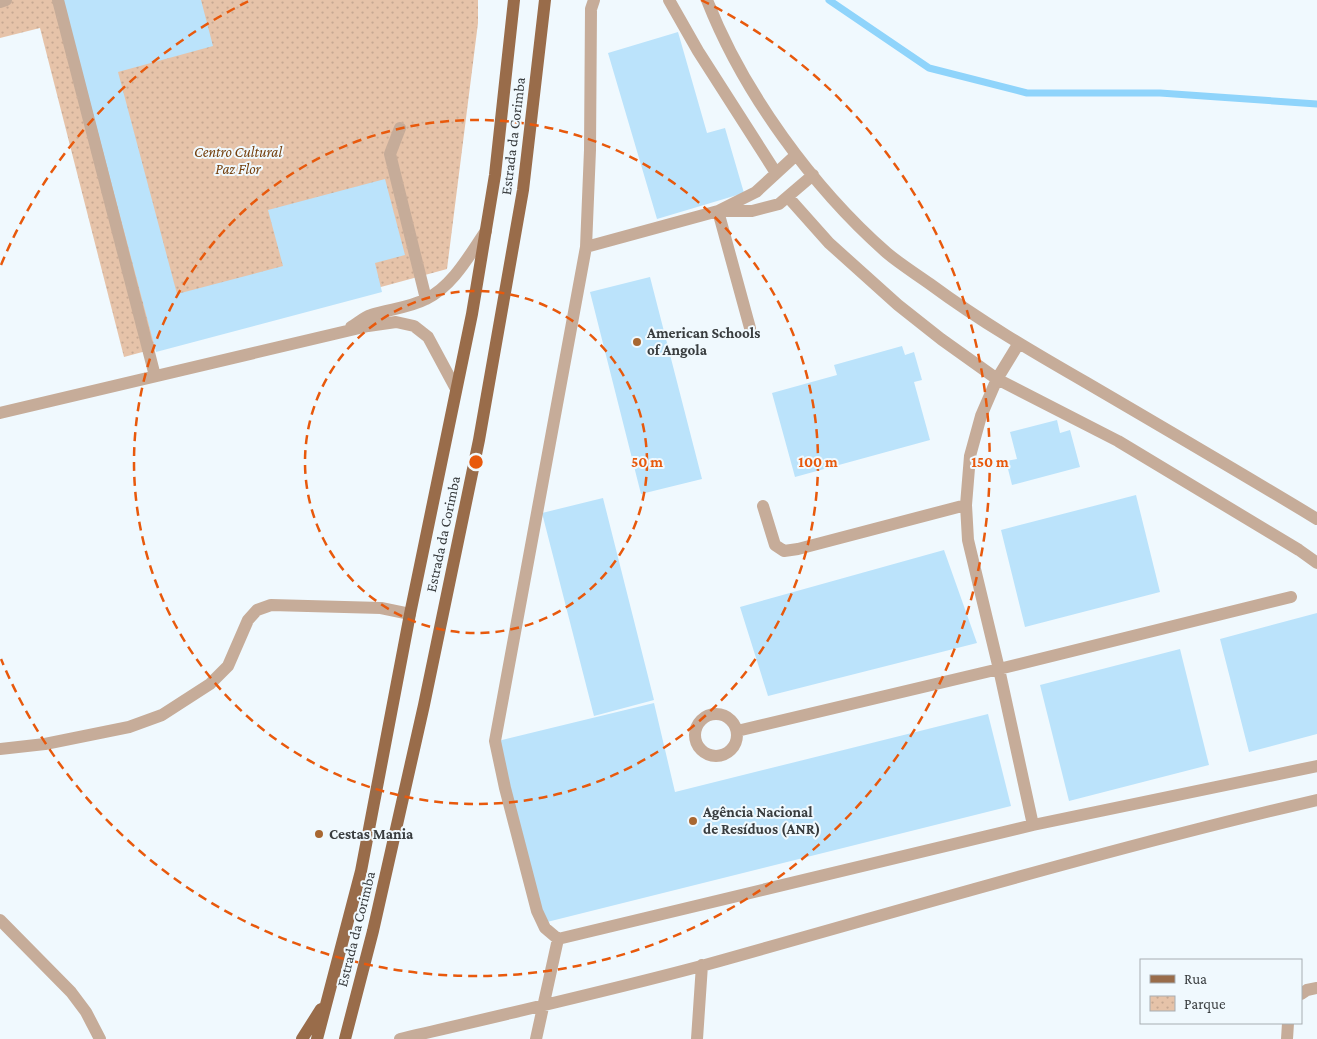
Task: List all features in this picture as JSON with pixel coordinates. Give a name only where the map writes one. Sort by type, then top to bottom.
[{"type":"main road","name":"Estrada da Corimba","points":[[317,1039],[361,871],[410,614],[488,229],[504,107],[514,0]]},
{"type":"main road","name":"Estrada da Corimba","points":[[345,1039],[373,932],[424,705],[479,440],[523,190],[545,0]]},
{"type":"main road","points":[[302,1039],[326,1001]]},
{"type":"street","points":[[0,2],[6,0]]},
{"type":"street","points":[[58,0],[156,376]]},
{"type":"street","points":[[558,939],[544,928],[537,912],[505,788],[495,740],[586,247],[590,132],[591,8],[594,0]]},
{"type":"street","points":[[669,0],[702,59],[776,173]]},
{"type":"street","points":[[707,0],[716,24],[740,67],[768,115],[796,155],[842,208],[888,253],[973,316],[1317,519]]},
{"type":"street","points":[[400,128],[390,154],[426,299]]},
{"type":"street","points":[[586,247],[718,211],[756,192],[796,155]]},
{"type":"street","points":[[718,211],[752,211],[779,204],[813,175]]},
{"type":"street","points":[[788,197],[830,243],[898,305],[997,379],[1118,441],[1300,550],[1317,563]]},
{"type":"street","points":[[718,211],[750,328]]},
{"type":"street","points":[[343,333],[369,316],[426,299],[437,292],[457,272],[488,229]]},
{"type":"street","points":[[0,414],[156,376],[396,322],[414,326],[428,337],[456,389]]},
{"type":"street","points":[[1019,343],[997,379],[981,416],[970,456],[966,505],[968,540],[999,669],[1033,825]]},
{"type":"street","points":[[763,506],[775,545],[784,551],[966,505]]},
{"type":"street","points":[[737,731],[1291,597]]},
{"type":"street","points":[[0,749],[45,744],[129,727],[162,715],[210,684],[228,666],[248,620],[257,610],[270,605],[381,608],[410,614]]},
{"type":"street","points":[[558,939],[1033,825],[1317,766]]},
{"type":"street","points":[[400,1039],[702,965],[1062,864],[1242,817],[1317,800]]},
{"type":"street","points":[[0,920],[71,992],[86,1012],[100,1039]]},
{"type":"street","points":[[536,1039],[558,939]]},
{"type":"street","points":[[697,1039],[702,965]]},
{"type":"street","points":[[1302,993],[1317,988]]},
{"type":"street","points":[[1287,1039],[1288,1024]]},
{"type":"green space","name":"Centro Cultural Paz Flor","points":[[0,0],[478,0],[478,23],[447,269],[124,357],[40,28],[0,38]]},
{"type":"building","points":[[63,0],[201,0],[213,46],[118,72],[177,294],[283,266],[268,210],[385,179],[405,255],[375,263],[382,292],[156,352]]},
{"type":"building","points":[[678,32],[707,133],[725,128],[744,193],[657,219],[608,53]]},
{"type":"building","points":[[650,277],[702,479],[641,494],[590,292]]},
{"type":"building","points":[[902,346],[905,355],[914,352],[922,380],[914,382],[930,440],[795,477],[772,393],[837,375],[834,365]]},
{"type":"building","points":[[1057,420],[1060,433],[1070,430],[1080,467],[1012,485],[1006,461],[1017,459],[1010,432]]},
{"type":"building","points":[[1136,495],[1160,592],[1025,627],[1001,530]]},
{"type":"building","points":[[603,498],[654,700],[594,716],[542,513]]},
{"type":"building","points":[[944,550],[977,643],[768,696],[740,607]]},
{"type":"building","points":[[1317,613],[1317,734],[1249,752],[1220,639]]},
{"type":"building","points":[[1180,649],[1209,765],[1069,801],[1040,685]]},
{"type":"building","points":[[654,703],[675,792],[988,714],[1011,806],[543,923],[498,741]]},
{"type":"waterway","points":[[829,0],[929,68],[1027,93],[1160,93],[1317,104]]},
{"type":"place","name":"American Schools of Angola","points":[[637,342]]},
{"type":"place","name":"Agência Nacional de Resíduos (ANR)","points":[[693,821]]},
{"type":"place","name":"Cestas Mania","points":[[319,834]]}]
